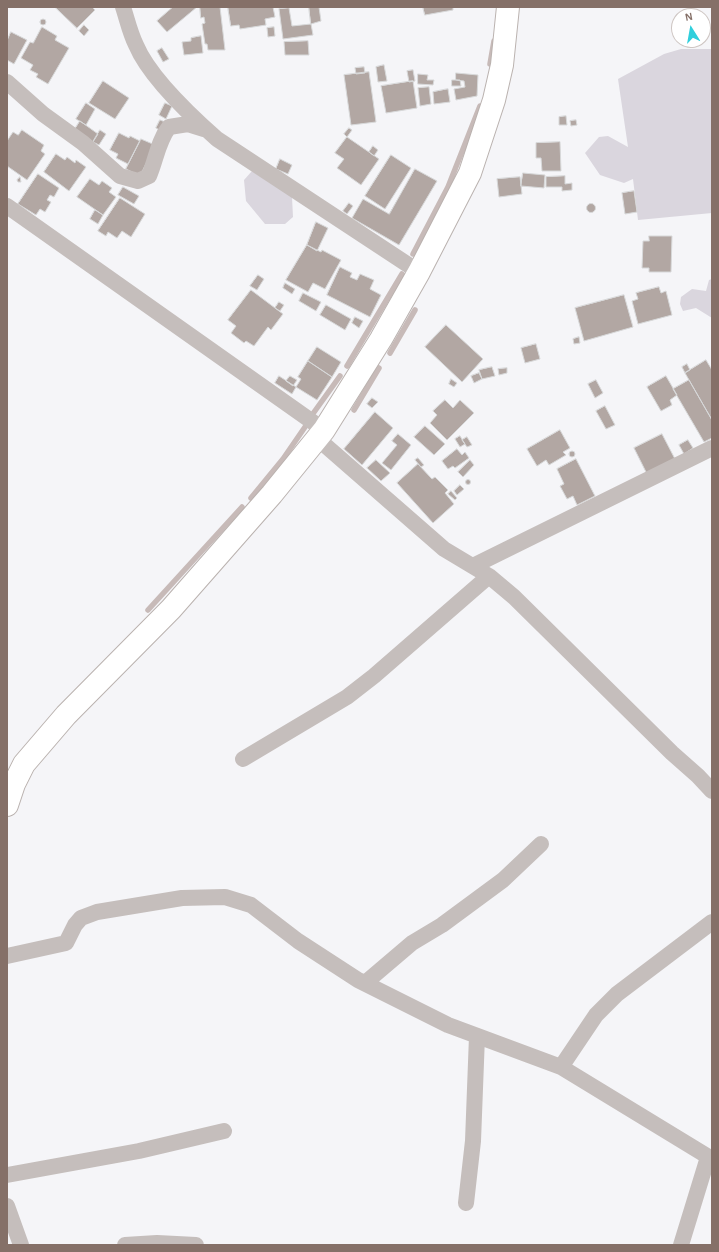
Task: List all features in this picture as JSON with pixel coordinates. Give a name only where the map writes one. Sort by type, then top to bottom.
[{"type":"street","points":[[123,7],[136,45],[145,62],[188,113],[208,131],[217,139],[293,190],[420,272]]},
{"type":"street","points":[[7,805],[14,784],[24,764],[66,714],[171,609],[272,494],[321,434],[381,339],[420,272],[470,173],[494,100],[502,65],[508,7]]},
{"type":"street","points":[[7,82],[43,114],[83,143],[120,176],[138,181],[149,176],[163,135],[169,127],[188,124],[208,131]]},
{"type":"street","points":[[7,206],[321,434],[444,549],[489,576],[534,616],[672,754],[698,776],[712,791]]},
{"type":"street","points":[[473,566],[712,448]]},
{"type":"street","points":[[243,759],[347,696],[374,676],[489,576]]},
{"type":"street","points":[[364,983],[412,943],[454,916],[503,880],[541,844]]},
{"type":"street","points":[[7,956],[66,943],[75,925],[81,918],[97,912],[182,898],[225,897],[251,905],[298,941],[364,983],[448,1025],[561,1067],[710,1158],[681,1245]]},
{"type":"street","points":[[561,1067],[596,1015],[617,994],[712,922]]},
{"type":"street","points":[[466,1203],[473,1141],[477,1036]]},
{"type":"street","points":[[7,1175],[139,1151],[224,1131]]},
{"type":"street","points":[[7,1206],[21,1245]]},
{"type":"street","points":[[125,1245],[157,1243],[196,1245]]},
{"type":"shaded area","points":[[681,49],[712,49],[712,213],[638,220],[633,179],[624,183],[600,175],[585,153],[599,137],[608,136],[628,147],[618,79],[664,54]]},
{"type":"shaded area","points":[[252,171],[292,197],[293,217],[285,224],[265,224],[246,201],[244,180]]},
{"type":"shaded area","points":[[712,279],[712,318],[696,308],[683,311],[680,304],[681,297],[692,289],[706,291],[709,280]]},
{"type":"building","points":[[55,7],[92,7],[95,10],[77,28]]},
{"type":"building","points":[[173,7],[197,7],[167,32],[157,21]]},
{"type":"building","points":[[200,7],[220,7],[225,50],[208,50],[207,44],[205,44],[202,24],[205,23],[204,17],[201,18]]},
{"type":"building","points":[[228,7],[273,7],[275,17],[265,19],[266,25],[240,29],[239,25],[231,26]]},
{"type":"building","points":[[309,7],[319,7],[321,21],[311,24]]},
{"type":"building","points":[[423,7],[453,7],[453,10],[425,15]]},
{"type":"building","points":[[289,8],[292,26],[311,24],[313,35],[283,39],[279,9]]},
{"type":"building","points":[[43,19],[46,22],[43,25],[40,22]]},
{"type":"building","points":[[84,25],[89,30],[84,36],[79,31]]},
{"type":"building","points":[[42,27],[57,36],[55,40],[69,48],[48,84],[36,77],[38,74],[30,70],[33,65],[21,58],[30,42],[33,43]]},
{"type":"building","points":[[274,27],[275,36],[268,37],[267,28]]},
{"type":"building","points":[[11,32],[27,40],[14,64],[7,60],[7,41]]},
{"type":"building","points":[[201,36],[203,53],[184,55],[182,42],[191,41],[191,38]]},
{"type":"building","points":[[308,41],[309,55],[285,55],[284,42]]},
{"type":"building","points":[[162,48],[169,59],[163,62],[157,51]]},
{"type":"building","points":[[384,65],[387,81],[378,82],[376,67]]},
{"type":"building","points":[[364,67],[365,73],[356,74],[355,68]]},
{"type":"building","points":[[413,70],[415,81],[409,82],[407,71]]},
{"type":"building","points":[[369,72],[376,122],[351,125],[344,75]]},
{"type":"building","points":[[456,73],[478,75],[477,96],[456,100],[454,89],[465,87],[464,81],[456,80]]},
{"type":"building","points":[[418,74],[428,75],[427,80],[434,80],[433,85],[418,84]]},
{"type":"building","points":[[452,80],[460,80],[461,86],[452,86]]},
{"type":"building","points":[[103,81],[129,98],[115,119],[89,103]]},
{"type":"building","points":[[413,81],[417,108],[386,113],[381,86]]},
{"type":"building","points":[[429,87],[431,104],[420,106],[418,88]]},
{"type":"building","points":[[448,89],[450,102],[434,104],[433,92]]},
{"type":"building","points":[[86,103],[95,109],[86,125],[76,119]]},
{"type":"building","points":[[165,103],[172,106],[166,119],[159,115]]},
{"type":"building","points":[[566,116],[567,125],[559,125],[559,117]]},
{"type":"building","points":[[160,120],[165,122],[161,131],[156,128]]},
{"type":"building","points":[[576,120],[577,125],[571,126],[570,121]]},
{"type":"building","points":[[80,121],[98,134],[93,142],[75,129]]},
{"type":"building","points":[[349,128],[352,130],[347,137],[344,134]]},
{"type":"building","points":[[22,130],[44,145],[41,151],[45,154],[27,180],[7,166],[7,141],[13,132],[18,135]]},
{"type":"building","points":[[100,130],[106,134],[99,145],[93,142]]},
{"type":"building","points":[[119,133],[140,141],[128,164],[116,158],[118,154],[110,150]]},
{"type":"building","points":[[347,137],[379,159],[361,185],[337,168],[344,159],[335,153]]},
{"type":"building","points":[[141,139],[155,145],[140,176],[126,169]]},
{"type":"building","points":[[560,142],[561,171],[542,171],[541,158],[536,158],[536,143]]},
{"type":"building","points":[[373,146],[378,150],[374,156],[369,152]]},
{"type":"building","points":[[56,154],[65,160],[67,157],[75,163],[76,160],[86,167],[69,191],[44,172]]},
{"type":"building","points":[[391,155],[411,168],[385,209],[365,196]]},
{"type":"building","points":[[280,159],[292,165],[288,174],[276,169]]},
{"type":"building","points":[[415,169],[437,181],[399,245],[352,218],[363,199],[389,214]]},
{"type":"building","points":[[523,173],[545,175],[544,188],[521,186]]},
{"type":"building","points":[[38,174],[59,188],[54,197],[50,195],[47,200],[51,202],[45,212],[40,209],[36,215],[18,204]]},
{"type":"building","points":[[565,176],[565,184],[572,183],[572,190],[562,191],[562,187],[546,187],[546,177]]},
{"type":"building","points":[[20,177],[21,182],[18,182],[17,180]]},
{"type":"building","points":[[520,177],[522,194],[499,197],[497,179]]},
{"type":"building","points":[[90,179],[99,185],[102,181],[112,188],[109,192],[116,197],[103,215],[77,197]]},
{"type":"building","points":[[123,187],[139,196],[134,204],[118,195]]},
{"type":"building","points":[[634,191],[637,212],[625,214],[622,193]]},
{"type":"building","points":[[120,198],[145,214],[131,237],[122,231],[117,238],[108,232],[106,236],[98,231]]},
{"type":"building","points":[[349,203],[353,206],[347,214],[343,211]]},
{"type":"building","points":[[589,204],[593,204],[595,208],[593,212],[589,212],[587,210],[587,206]]},
{"type":"building","points":[[95,210],[103,215],[98,224],[90,219]]},
{"type":"building","points":[[316,222],[328,228],[317,251],[307,245]]},
{"type":"building","points":[[649,236],[672,236],[671,272],[649,272],[649,268],[642,268],[643,241],[649,241]]},
{"type":"building","points":[[307,245],[321,252],[322,250],[341,260],[325,289],[313,283],[308,292],[286,280]]},
{"type":"building","points":[[340,267],[352,273],[350,277],[357,280],[360,274],[374,280],[370,289],[381,295],[370,317],[327,295]]},
{"type":"building","points":[[258,275],[264,279],[257,290],[250,286]]},
{"type":"building","points":[[285,283],[295,289],[292,294],[283,288]]},
{"type":"building","points":[[659,287],[661,293],[666,291],[672,315],[638,324],[632,301],[638,299],[636,293]]},
{"type":"building","points":[[251,290],[283,314],[271,330],[268,327],[254,346],[246,341],[244,343],[231,333],[236,326],[228,320]]},
{"type":"building","points":[[303,293],[321,302],[316,311],[299,301]]},
{"type":"building","points":[[624,295],[633,327],[584,341],[575,308]]},
{"type":"building","points":[[279,302],[284,305],[280,311],[275,308]]},
{"type":"building","points":[[326,305],[351,319],[345,330],[320,315]]},
{"type":"building","points":[[355,317],[363,321],[359,328],[352,323]]},
{"type":"building","points":[[446,325],[483,359],[462,382],[425,347]]},
{"type":"building","points":[[579,337],[580,343],[574,344],[573,339]]},
{"type":"building","points":[[536,344],[540,359],[525,363],[521,348]]},
{"type":"building","points":[[317,347],[341,362],[332,377],[308,361]]},
{"type":"building","points":[[706,360],[712,370],[712,420],[685,373]]},
{"type":"building","points":[[308,361],[332,377],[317,400],[296,387],[301,379],[298,377]]},
{"type":"building","points":[[687,364],[690,370],[685,373],[682,367]]},
{"type":"building","points":[[492,367],[495,376],[482,379],[479,370]]},
{"type":"building","points":[[507,368],[507,373],[499,375],[498,369]]},
{"type":"building","points":[[479,373],[482,379],[474,383],[471,376]]},
{"type":"building","points":[[279,376],[296,387],[292,394],[275,383]]},
{"type":"building","points":[[290,376],[297,380],[293,386],[286,381]]},
{"type":"building","points":[[666,376],[677,395],[670,400],[672,405],[661,411],[647,387]]},
{"type":"building","points":[[451,379],[457,383],[454,387],[449,384]]},
{"type":"building","points":[[596,380],[603,393],[595,398],[588,384]]},
{"type":"building","points":[[689,380],[712,420],[712,438],[704,442],[673,389]]},
{"type":"building","points":[[372,398],[378,402],[372,408],[367,404]]},
{"type":"building","points":[[445,400],[453,408],[460,400],[474,413],[447,440],[430,423],[437,415],[433,411]]},
{"type":"building","points":[[605,406],[615,425],[606,429],[596,411]]},
{"type":"building","points":[[375,412],[393,428],[362,465],[344,449]]},
{"type":"building","points":[[425,426],[445,444],[434,455],[414,437]]},
{"type":"building","points":[[560,430],[570,448],[563,452],[566,455],[549,465],[546,460],[537,466],[527,449]]},
{"type":"building","points":[[398,434],[411,445],[391,470],[382,463],[397,445],[392,441]]},
{"type":"building","points":[[662,434],[675,459],[647,474],[634,448]]},
{"type":"building","points":[[460,436],[465,444],[460,447],[455,439]]},
{"type":"building","points":[[467,437],[472,445],[467,447],[462,440]]},
{"type":"building","points":[[688,440],[693,448],[684,454],[679,445]]},
{"type":"building","points":[[457,449],[462,455],[465,452],[469,458],[455,468],[453,466],[448,469],[442,461]]},
{"type":"building","points":[[572,451],[575,454],[572,457],[569,454]]},
{"type":"building","points":[[418,458],[424,465],[421,467],[415,460]]},
{"type":"building","points":[[576,459],[595,496],[577,505],[573,496],[567,499],[560,486],[564,484],[557,469]]},
{"type":"building","points":[[376,460],[390,473],[381,481],[367,468]]},
{"type":"building","points":[[470,460],[474,465],[463,477],[458,472]]},
{"type":"building","points":[[418,464],[432,479],[435,477],[448,490],[445,493],[454,504],[433,523],[397,483]]},
{"type":"building","points":[[468,479],[471,482],[468,485],[465,482]]},
{"type":"building","points":[[460,485],[464,489],[457,495],[454,491]]},
{"type":"building","points":[[451,491],[457,498],[455,500],[448,494]]},
{"type":"waterway","points":[[490,64],[494,41]]},
{"type":"waterway","points":[[413,254],[448,187],[480,106]]},
{"type":"waterway","points":[[347,366],[402,274]]},
{"type":"waterway","points":[[390,353],[415,310]]},
{"type":"waterway","points":[[354,410],[379,368]]},
{"type":"waterway","points":[[312,415],[340,376]]},
{"type":"waterway","points":[[251,498],[283,459],[305,427]]},
{"type":"waterway","points":[[148,610],[242,507]]}]
